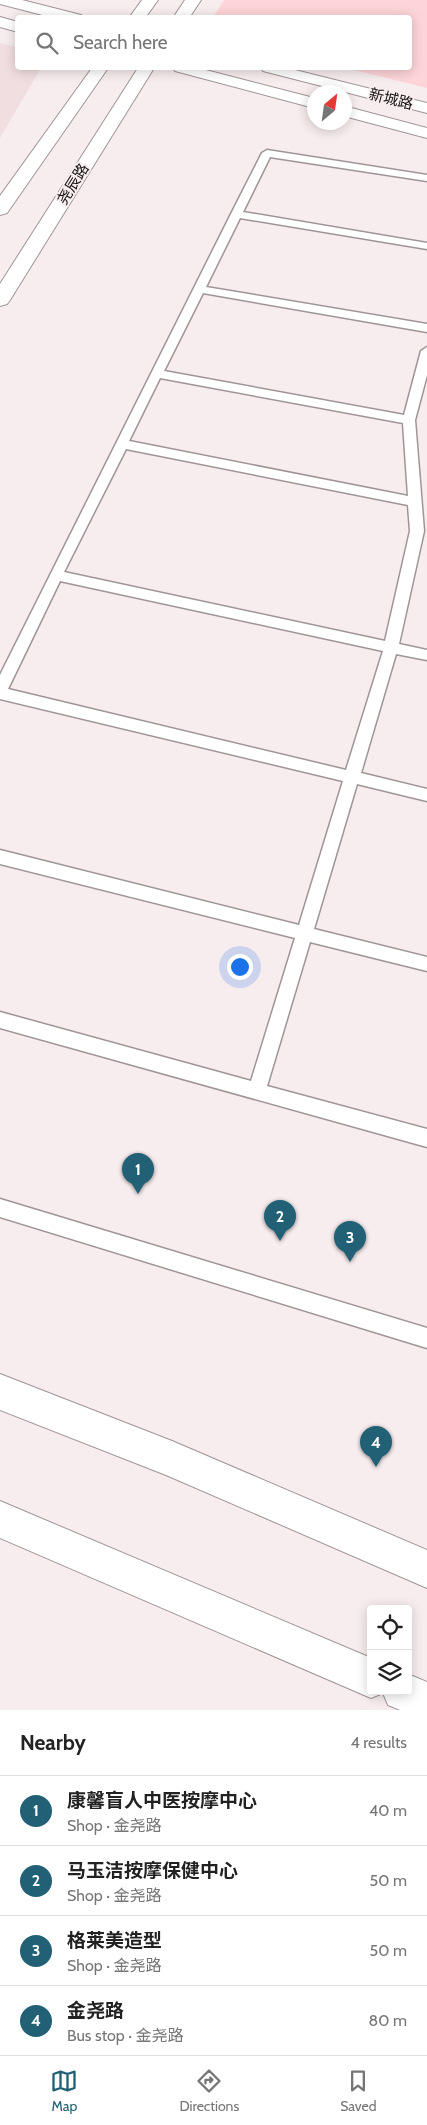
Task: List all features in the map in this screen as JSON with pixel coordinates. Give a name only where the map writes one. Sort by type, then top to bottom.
[{"type":"main road","points":[[3,0],[63,15]]},
{"type":"main road","points":[[139,15],[150,0]]},
{"type":"main road","points":[[182,15],[193,0]]},
{"type":"main road","points":[[0,22],[15,25]]},
{"type":"main road","points":[[0,209],[99,70]]},
{"type":"main road","name":"尧辰路","points":[[0,300],[145,70]]},
{"type":"main road","points":[[189,70],[307,101]]},
{"type":"main road","name":"新城路","points":[[277,70],[427,108]]},
{"type":"main road","name":"新城路","points":[[352,113],[427,133]]},
{"type":"main road","points":[[0,1392],[172,1459],[427,1569]]},
{"type":"main road","points":[[0,1519],[367,1676]]},
{"type":"main road","points":[[411,1695],[427,1702]]},
{"type":"lane","points":[[427,178],[267,153],[56,574],[0,692],[427,795]]},
{"type":"lane","points":[[236,214],[427,246]]},
{"type":"lane","points":[[199,289],[427,328]]},
{"type":"lane","points":[[257,1090],[391,647],[422,532],[414,502],[409,420],[426,358]]},
{"type":"lane","points":[[157,374],[409,420]]},
{"type":"lane","points":[[122,444],[414,502]]},
{"type":"lane","points":[[56,574],[427,655]]},
{"type":"lane","points":[[0,856],[427,964]]},
{"type":"lane","points":[[0,1020],[427,1138]]},
{"type":"lane","points":[[0,1208],[427,1338]]},
{"type":"shaded area","points":[[224,0],[427,0],[427,88],[354,70],[412,70],[412,15],[215,14]]},
{"type":"shaded area","points":[[0,43],[15,47],[15,70],[40,70],[0,138]]},
{"type":"place","name":"康馨盲人中医按摩中心","points":[[138,1194]]},
{"type":"place","name":"马玉洁按摩保健中心","points":[[280,1241]]},
{"type":"place","name":"格莱美造型","points":[[350,1262]]},
{"type":"place","name":"金尧路","points":[[376,1467]]}]
